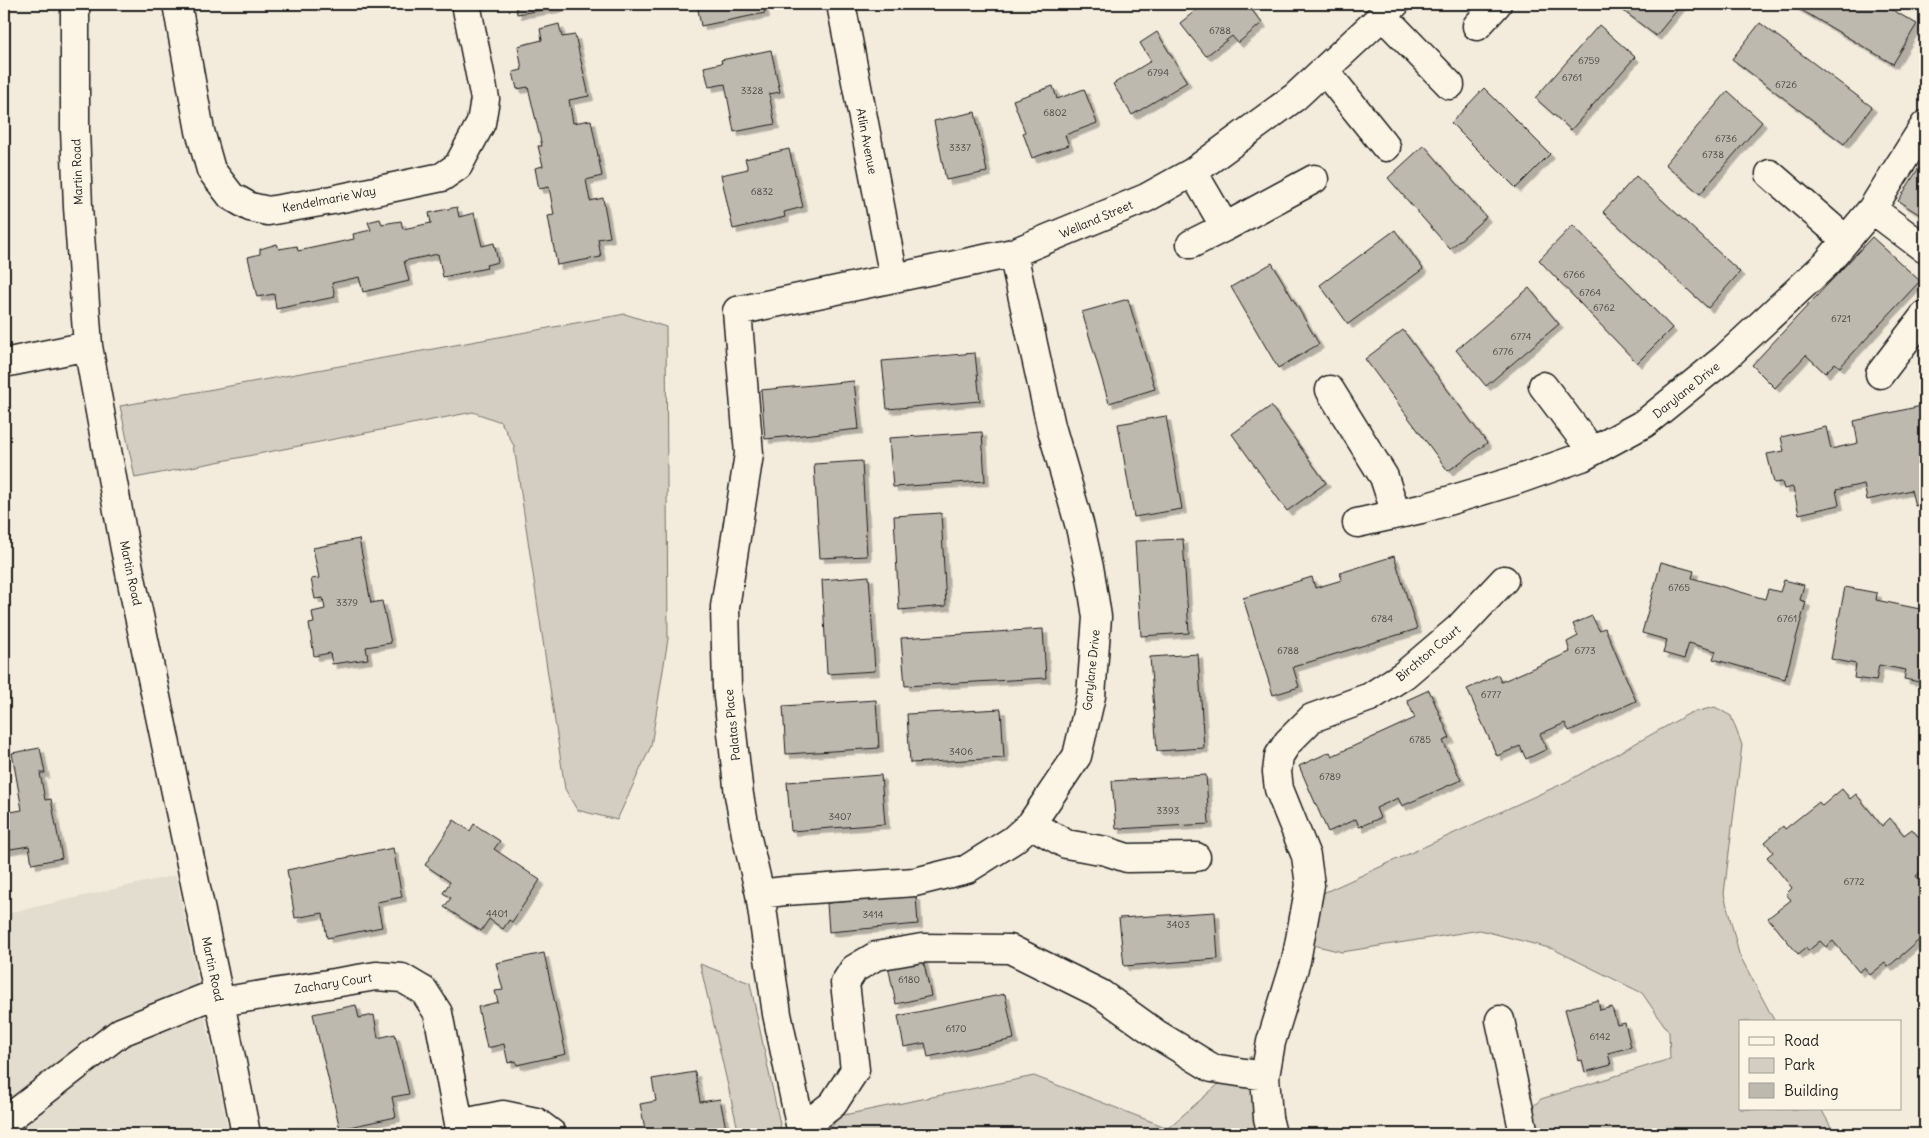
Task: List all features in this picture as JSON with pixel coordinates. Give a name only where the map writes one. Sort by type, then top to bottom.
[{"type":"street","name":"Martin Road","points":[[75,4],[77,199],[88,346],[125,549],[246,1134]]},
{"type":"street","name":"Kendelmarie Way","points":[[177,4],[200,130],[211,170],[230,196],[250,207],[268,210],[332,200],[442,177],[458,166],[480,123],[485,99],[466,4]]},
{"type":"street","name":"Atlin Avenue","points":[[841,4],[894,278]]},
{"type":"street","points":[[1477,26],[1497,4]]},
{"type":"street","points":[[1389,10],[1450,86]]},
{"type":"street","name":"Welland Street","points":[[737,312],[1013,253],[1146,198],[1193,172],[1296,97],[1325,72],[1389,10]]},
{"type":"street","points":[[1325,72],[1386,147]]},
{"type":"street","name":"Darylane Drive","points":[[1357,523],[1421,508],[1514,481],[1582,456],[1645,423],[1725,358],[1827,263],[1872,209],[1925,125]]},
{"type":"street","points":[[1193,172],[1225,227]]},
{"type":"street","points":[[1770,174],[1846,240]]},
{"type":"street","points":[[1191,244],[1314,179]]},
{"type":"street","points":[[1872,209],[1925,249]]},
{"type":"street","name":"Garylane Drive","points":[[760,894],[786,890],[915,882],[967,869],[1013,840],[1031,824],[1077,756],[1091,696],[1097,617],[1090,572],[1080,528],[1051,426],[1013,253]]},
{"type":"street","name":"Palatas Place","points":[[737,312],[749,454],[725,606],[727,688],[739,795],[760,894],[777,1014],[802,1132]]},
{"type":"street","points":[[1880,374],[1925,315]]},
{"type":"street","points":[[4,364],[88,346]]},
{"type":"street","points":[[1543,386],[1592,451]]},
{"type":"street","points":[[1330,390],[1384,477],[1396,514]]},
{"type":"street","name":"Birchton Court","points":[[1265,1076],[1271,1042],[1296,961],[1310,884],[1306,856],[1280,789],[1277,772],[1279,756],[1288,742],[1312,718],[1370,697],[1404,674],[1458,629],[1504,580]]},
{"type":"street","points":[[1031,824],[1066,844],[1106,851],[1127,858],[1196,857]]},
{"type":"street","points":[[802,1132],[833,1104],[855,1070],[845,983],[854,969],[876,956],[922,948],[1010,949],[1101,994],[1158,1035],[1212,1068],[1265,1076],[1268,1118],[1272,1134]]},
{"type":"street","name":"Zachary Court","points":[[4,1122],[121,1032],[219,998],[376,976],[402,978],[424,991],[438,1014],[460,1129],[503,1115],[536,1122],[552,1134]]},
{"type":"street","points":[[1500,1020],[1524,1134]]},
{"type":"shaded area","points":[[176,875],[229,1134],[4,1134],[4,914]]},
{"type":"green space","points":[[625,314],[666,327],[668,639],[651,746],[617,820],[577,810],[565,789],[514,446],[501,422],[473,412],[135,478],[120,406]]},
{"type":"green space","points":[[1715,707],[1731,716],[1742,745],[1724,894],[1739,954],[1774,1020],[1739,1020],[1739,1110],[1822,1110],[1835,1134],[1531,1134],[1526,1113],[1541,1099],[1670,1059],[1669,1032],[1642,993],[1553,949],[1480,930],[1342,952],[1309,944],[1310,899],[1566,782],[1690,713]]},
{"type":"green space","points":[[700,964],[750,983],[782,1134],[739,1134]]},
{"type":"green space","points":[[1251,1056],[1257,1134],[827,1134],[839,1116],[1034,1076],[1168,1128]]},
{"type":"building","points":[[515,4],[560,4],[561,7],[517,14]]},
{"type":"building","points":[[697,4],[763,4],[765,13],[701,26]]},
{"type":"building","points":[[1204,4],[1247,4],[1262,23],[1238,43],[1232,36],[1206,56],[1180,23]]},
{"type":"building","points":[[1615,4],[1682,4],[1656,36]]},
{"type":"building","points":[[1791,4],[1882,4],[1917,24],[1893,64]]},
{"type":"building","points":[[1760,23],[1872,107],[1844,144],[1732,59]]},
{"type":"building","points":[[559,24],[562,37],[575,35],[589,96],[569,100],[573,123],[591,120],[602,176],[586,180],[590,201],[603,198],[610,237],[598,239],[601,257],[557,265],[548,216],[554,215],[549,187],[539,189],[535,168],[543,166],[538,146],[542,146],[528,87],[517,89],[513,72],[522,70],[518,46],[542,40],[540,29]]},
{"type":"building","points":[[1599,25],[1635,57],[1571,130],[1535,98]]},
{"type":"building","points":[[1157,32],[1187,82],[1132,115],[1113,84],[1151,61],[1140,43]]},
{"type":"building","points":[[771,50],[780,92],[769,94],[775,124],[734,132],[725,84],[709,87],[704,67],[722,63],[721,60]]},
{"type":"building","points":[[1053,86],[1057,99],[1084,89],[1097,123],[1065,135],[1069,145],[1032,158],[1013,100]]},
{"type":"building","points":[[1484,88],[1550,154],[1516,188],[1451,123]]},
{"type":"building","points":[[1728,91],[1762,122],[1700,194],[1665,164]]},
{"type":"building","points":[[975,112],[987,172],[946,180],[934,121]]},
{"type":"building","points":[[1424,145],[1486,217],[1450,249],[1388,178]]},
{"type":"building","points":[[789,149],[803,207],[784,212],[785,217],[733,229],[721,175],[748,169],[745,159]]},
{"type":"building","points":[[1925,158],[1925,218],[1898,201]]},
{"type":"building","points":[[1636,176],[1740,272],[1708,308],[1603,212]]},
{"type":"building","points":[[457,207],[459,217],[474,213],[482,246],[494,243],[498,262],[486,265],[487,268],[443,277],[438,254],[404,261],[409,281],[363,292],[359,277],[332,283],[335,297],[276,309],[274,294],[257,297],[248,257],[260,254],[260,249],[277,244],[279,249],[297,246],[298,251],[354,239],[353,234],[371,230],[368,222],[380,219],[382,224],[401,221],[403,229],[431,223],[429,213]]},
{"type":"building","points":[[1573,225],[1672,328],[1637,363],[1539,260]]},
{"type":"building","points":[[1395,230],[1423,269],[1348,324],[1320,285]]},
{"type":"building","points":[[1872,237],[1920,281],[1840,367],[1835,363],[1825,373],[1806,355],[1775,388],[1752,365]]},
{"type":"building","points":[[1272,263],[1319,344],[1278,368],[1231,287]]},
{"type":"building","points":[[1529,288],[1559,324],[1486,386],[1456,350]]},
{"type":"building","points":[[1128,299],[1155,389],[1109,403],[1082,312]]},
{"type":"building","points":[[1403,330],[1487,443],[1448,471],[1365,359]]},
{"type":"building","points":[[975,353],[980,401],[887,409],[882,361]]},
{"type":"building","points":[[854,381],[859,429],[765,439],[761,390]]},
{"type":"building","points":[[1271,406],[1326,483],[1287,511],[1232,434]]},
{"type":"building","points":[[1921,406],[1925,427],[1925,504],[1915,506],[1911,490],[1867,500],[1864,484],[1836,490],[1839,505],[1799,514],[1793,487],[1784,489],[1782,482],[1774,483],[1767,454],[1784,451],[1781,437],[1826,427],[1831,449],[1858,443],[1854,421]]},
{"type":"building","points":[[1166,416],[1182,509],[1134,517],[1118,424]]},
{"type":"building","points":[[982,432],[985,481],[893,487],[889,438]]},
{"type":"building","points":[[862,461],[867,556],[820,558],[814,464]]},
{"type":"building","points":[[941,513],[946,606],[899,610],[894,516]]},
{"type":"building","points":[[359,539],[371,603],[382,601],[391,643],[366,647],[368,659],[332,664],[330,653],[314,656],[309,624],[314,623],[312,612],[325,609],[323,598],[315,599],[311,579],[319,578],[313,548]]},
{"type":"building","points":[[1183,539],[1189,633],[1141,636],[1135,541]]},
{"type":"building","points":[[1394,556],[1417,629],[1293,667],[1299,687],[1273,695],[1243,598],[1312,577],[1315,588],[1342,580],[1340,573]]},
{"type":"building","points":[[1661,562],[1694,571],[1692,578],[1765,599],[1768,589],[1780,592],[1784,580],[1804,585],[1800,600],[1806,602],[1785,679],[1713,659],[1716,651],[1689,643],[1684,659],[1663,653],[1667,640],[1642,633]]},
{"type":"building","points":[[869,576],[875,671],[827,674],[822,580]]},
{"type":"building","points":[[1845,587],[1877,593],[1876,600],[1925,610],[1925,683],[1904,679],[1906,670],[1879,665],[1876,681],[1854,678],[1856,664],[1831,659]]},
{"type":"building","points":[[1592,616],[1599,630],[1605,628],[1636,701],[1569,731],[1565,723],[1540,734],[1547,749],[1526,759],[1520,746],[1497,756],[1467,689],[1498,675],[1501,682],[1570,652],[1567,642],[1578,636],[1573,624]]},
{"type":"building","points":[[1043,629],[1046,678],[905,686],[901,638]]},
{"type":"building","points":[[1198,654],[1204,748],[1157,751],[1150,657]]},
{"type":"building","points":[[1429,690],[1450,738],[1443,741],[1461,780],[1402,806],[1398,798],[1376,808],[1380,818],[1359,827],[1356,819],[1328,832],[1299,766],[1330,752],[1332,756],[1415,718],[1407,700]]},
{"type":"building","points":[[876,700],[879,748],[786,754],[783,706]]},
{"type":"building","points":[[1001,709],[1004,758],[910,763],[907,714]]},
{"type":"building","points":[[40,748],[45,773],[40,773],[45,800],[51,799],[62,858],[32,864],[29,846],[4,850],[4,813],[22,810],[12,753]]},
{"type":"building","points":[[881,775],[885,824],[791,831],[787,782]]},
{"type":"building","points":[[1206,775],[1209,824],[1116,829],[1112,781]]},
{"type":"building","points":[[1842,789],[1850,799],[1856,794],[1882,826],[1890,818],[1904,835],[1912,829],[1925,845],[1925,861],[1920,865],[1924,869],[1916,876],[1925,887],[1925,935],[1888,967],[1885,963],[1870,975],[1864,968],[1859,972],[1833,941],[1826,947],[1820,941],[1808,951],[1806,948],[1798,954],[1768,918],[1791,900],[1786,894],[1792,888],[1767,857],[1773,852],[1765,842],[1783,826],[1785,829],[1819,802],[1822,806]]},
{"type":"building","points":[[454,820],[470,831],[474,824],[500,841],[494,849],[540,880],[512,922],[509,920],[503,929],[489,919],[481,931],[444,907],[451,898],[443,893],[450,882],[425,865]]},
{"type":"building","points":[[393,848],[402,897],[377,902],[382,927],[327,938],[323,913],[295,918],[287,870]]},
{"type":"building","points":[[916,896],[918,924],[829,932],[827,903]]},
{"type":"building","points":[[1215,912],[1218,959],[1124,966],[1119,918]]},
{"type":"building","points":[[544,953],[566,1054],[517,1065],[516,1061],[508,1063],[504,1044],[487,1048],[478,1007],[498,1002],[495,991],[503,990],[496,963]]},
{"type":"building","points":[[922,954],[931,996],[896,1004],[887,961]]},
{"type":"building","points":[[1005,994],[1014,1039],[928,1057],[925,1043],[904,1047],[898,1016]]},
{"type":"building","points":[[1598,1000],[1600,1010],[1612,1007],[1617,1025],[1625,1023],[1631,1047],[1608,1053],[1611,1065],[1585,1072],[1582,1060],[1579,1061],[1565,1009]]},
{"type":"building","points":[[356,1005],[359,1018],[374,1015],[378,1038],[395,1034],[409,1094],[392,1097],[396,1117],[340,1129],[313,1014]]},
{"type":"building","points":[[695,1072],[700,1102],[720,1099],[727,1134],[646,1134],[640,1104],[656,1101],[652,1079]]}]
